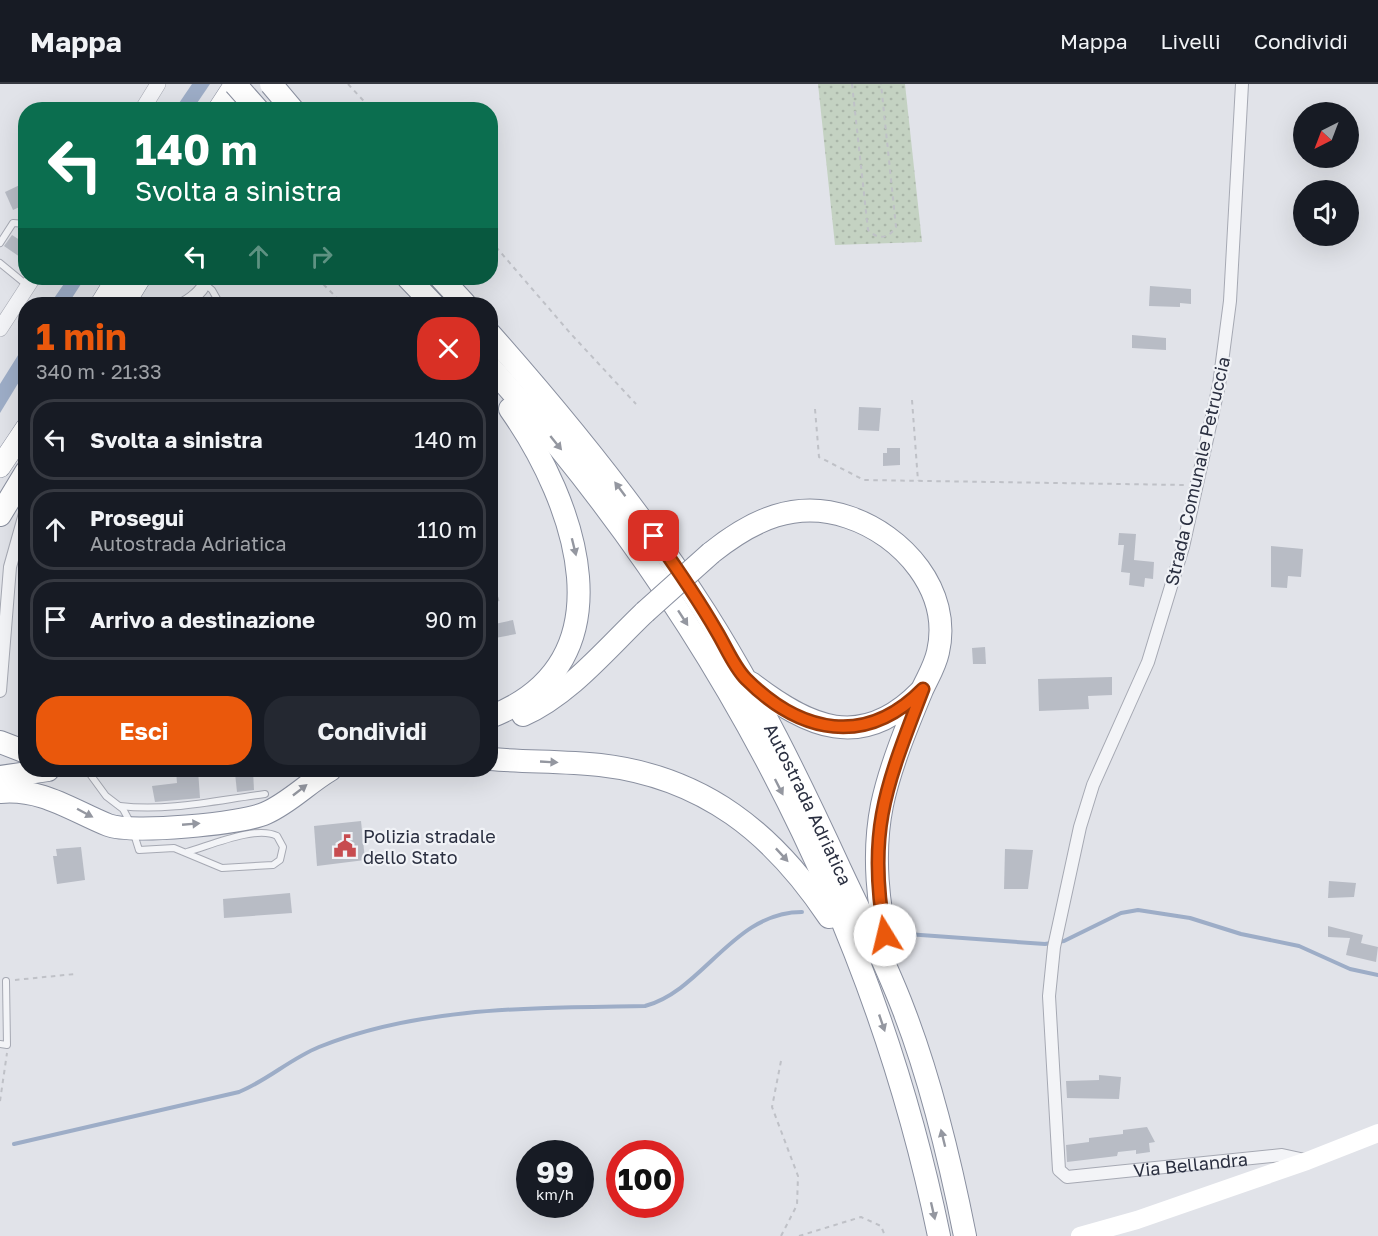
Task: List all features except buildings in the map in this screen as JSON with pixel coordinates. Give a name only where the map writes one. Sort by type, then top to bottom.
[{"type":"highway","points":[[223,102],[235,84],[251,102]]},
{"type":"highway","points":[[250,102],[262,84]]},
{"type":"highway","points":[[271,84],[286,102]]},
{"type":"highway","points":[[414,285],[425,297]]},
{"type":"highway","points":[[447,285],[459,297]]},
{"type":"highway","name":"Autostrada Adriatica","points":[[498,343],[558,410],[634,507],[700,604],[745,678],[810,805],[898,994],[934,1104],[965,1236]]},
{"type":"highway","name":"Autostrada Adriatica","points":[[498,377],[600,498],[689,627],[729,694],[784,796],[862,968],[892,1054],[939,1236]]},
{"type":"highway","points":[[498,395],[531,439],[547,469],[573,540],[580,587],[577,619],[559,664],[532,694],[498,713]]},
{"type":"highway","points":[[0,467],[18,440]]},
{"type":"highway","points":[[0,499],[18,472]]},
{"type":"highway","points":[[0,515],[18,485]]},
{"type":"highway","points":[[498,724],[526,714],[550,699],[711,553],[753,523],[796,510],[840,514],[876,530],[902,549],[918,566],[936,604],[939,623],[938,650],[889,778],[882,806],[877,845],[880,907],[898,994]]},
{"type":"highway","points":[[745,678],[796,715],[820,724],[841,728],[860,727],[882,720],[903,707],[923,689]]},
{"type":"highway","points":[[0,742],[18,749]]},
{"type":"highway","points":[[498,760],[623,769],[671,782],[720,806],[758,832],[786,859],[809,888],[862,968]]},
{"type":"highway","points":[[0,777],[18,774]]},
{"type":"highway","points":[[0,792],[48,797],[108,825],[133,829],[257,817],[285,802],[320,777]]},
{"type":"main road","points":[[1307,1161],[1378,1133]]},
{"type":"main road","name":"Via Bellandra","points":[[1080,1236],[1137,1220],[1307,1161]]},
{"type":"street","points":[[147,102],[158,84]]},
{"type":"street","points":[[264,102],[276,84]]},
{"type":"street","name":"Strada Comunale Petruccia","points":[[1055,942],[1080,827],[1093,785],[1148,662],[1183,547],[1197,486],[1219,385],[1230,301],[1242,84]]},
{"type":"street","points":[[190,297],[202,285]]},
{"type":"street","points":[[0,329],[18,302]]},
{"type":"street","points":[[0,691],[10,567],[18,538]]},
{"type":"street","name":"Via Bellandra","points":[[1055,942],[1049,996],[1059,1170],[1067,1178],[1282,1155],[1307,1161]]},
{"type":"lane","points":[[0,243],[13,223],[18,223]]},
{"type":"lane","points":[[0,263],[18,274]]},
{"type":"lane","points":[[92,777],[106,796],[119,806],[133,829],[139,850],[167,847],[187,852],[212,866],[236,868],[273,865],[280,860],[284,847],[277,836],[265,832],[249,834],[187,852]]},
{"type":"lane","points":[[119,806],[140,809],[186,806],[265,794]]},
{"type":"lane","points":[[4,1045],[6,981]]},
{"type":"path","points":[[348,84],[365,102]]},
{"type":"path","points":[[852,84],[868,230],[874,236],[883,238],[891,234],[896,227],[881,84]]},
{"type":"path","points":[[498,249],[571,334],[636,404]]},
{"type":"path","points":[[324,285],[336,297]]},
{"type":"path","points":[[912,400],[918,481]]},
{"type":"path","points":[[815,410],[819,457],[864,480],[1197,486]]},
{"type":"path","points":[[6,981],[75,974]]},
{"type":"path","points":[[0,1101],[4,1045]]},
{"type":"path","points":[[781,1061],[772,1107],[798,1176],[797,1205],[781,1236]]},
{"type":"path","points":[[799,1236],[861,1217],[881,1226],[885,1236]]},
{"type":"green space","points":[[818,84],[905,84],[922,242],[835,245]]},
{"type":"water","points":[[192,84],[210,84],[198,102],[180,102]]},
{"type":"water","points":[[63,285],[80,285],[73,297],[55,297]]},
{"type":"water","points":[[18,355],[18,383],[0,413],[0,384]]},
{"type":"waterway","points":[[893,933],[1045,944],[1064,941],[1121,913],[1138,910],[1190,918],[1241,934],[1299,946],[1350,969],[1378,975]]},
{"type":"waterway","points":[[14,1144],[239,1092],[319,1047],[398,1024],[438,1017],[520,1009],[645,1006],[685,985],[757,924],[778,915],[802,912]]},
{"type":"place","name":"Polizia stradale dello Stato","points":[[345,846]]},
{"type":"route","points":[[654,536],[745,678],[779,705],[796,715],[828,726],[860,727],[877,722],[897,711],[923,689],[889,778],[880,815],[877,868],[885,935]]}]
